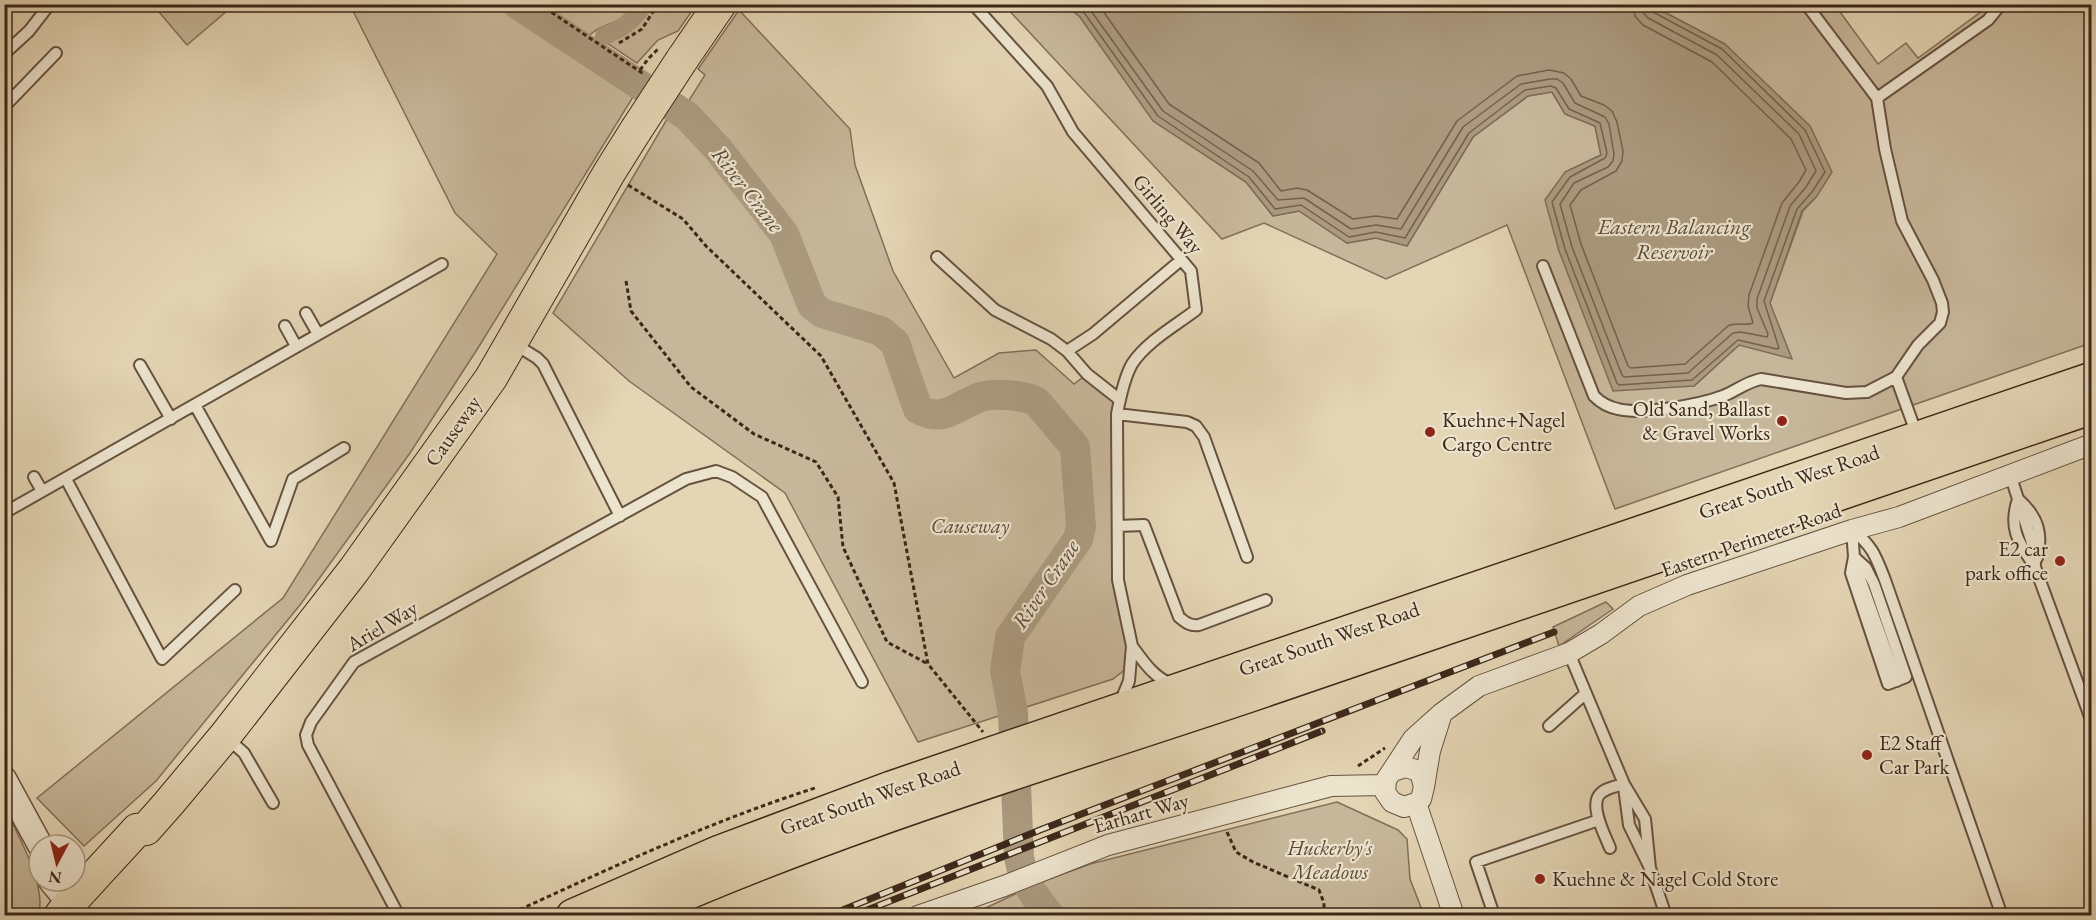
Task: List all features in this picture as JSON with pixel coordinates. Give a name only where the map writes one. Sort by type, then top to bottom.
[{"type":"highway","name":"Great South West Road","points":[[1038,751],[1106,715],[2091,379]]},
{"type":"highway","name":"Great South West Road","points":[[573,915],[758,837],[891,788],[986,757],[1038,751],[1249,695],[2091,407]]},
{"type":"highway","name":"Great South West Road","points":[[634,915],[777,857],[986,757]]},
{"type":"main road","name":"Causeway","points":[[75,899],[146,840],[146,829],[225,736],[354,570],[491,378],[609,173],[685,54],[720,4]]},
{"type":"street","name":"Eastern Perimeter Road","points":[[1389,778],[1413,739],[1442,713],[1479,686],[1569,653],[1639,606],[1687,585],[1852,530],[1899,517],[2091,444]]},
{"type":"street","points":[[1442,713],[1420,795],[1454,915]]},
{"type":"street","name":"Earhart Way","points":[[918,915],[1004,886],[1108,845],[1331,786],[1389,778],[1405,767],[1416,770],[1424,781],[1420,795]]},
{"type":"street","points":[[1389,778],[1388,798],[1398,805],[1404,807],[1420,795]]},
{"type":"street","points":[[4,780],[33,833]]},
{"type":"lane","points":[[4,54],[29,31],[50,4]]},
{"type":"lane","name":"Girling Way","points":[[973,4],[1047,86],[1073,132],[1191,271],[1196,310],[1150,344],[1132,365],[1117,414],[1118,580],[1132,646],[1130,678],[1126,691],[1116,708],[1106,715]]},
{"type":"lane","points":[[1543,266],[1594,396],[1604,405],[1632,411],[1700,403],[1725,395],[1748,382],[1761,380],[1846,393],[1867,392],[1896,376],[1918,345],[1940,323],[1943,312],[1942,303],[1933,280],[1902,221],[1885,148],[1877,98],[1806,4]]},
{"type":"lane","points":[[1877,98],[1988,20],[2001,4]]},
{"type":"lane","points":[[4,107],[56,53]]},
{"type":"lane","points":[[937,257],[995,310],[1051,339],[1067,351],[1087,374],[1120,400]]},
{"type":"lane","points":[[1067,351],[1093,334],[1180,260]]},
{"type":"lane","points":[[4,513],[442,264]]},
{"type":"lane","points":[[306,313],[318,334]]},
{"type":"lane","points":[[285,326],[296,346]]},
{"type":"lane","points":[[512,342],[543,364],[620,516]]},
{"type":"lane","points":[[140,365],[171,418]]},
{"type":"lane","points":[[1896,376],[1918,438]]},
{"type":"lane","points":[[195,405],[271,541],[294,479],[344,448]]},
{"type":"lane","points":[[1117,414],[1187,422],[1196,426],[1204,437],[1247,557]]},
{"type":"lane","name":"Ariel Way","points":[[396,914],[308,745],[306,735],[311,722],[354,662],[686,479],[716,471],[732,477],[762,497],[862,682]]},
{"type":"lane","points":[[2010,474],[2032,543],[2035,567],[2091,722]]},
{"type":"lane","points":[[34,477],[42,491]]},
{"type":"lane","points":[[66,479],[162,659],[236,590]]},
{"type":"lane","points":[[1118,526],[1144,525],[1179,617],[1191,626],[1266,600]]},
{"type":"lane","points":[[1852,530],[1854,557],[1893,682]]},
{"type":"lane","points":[[1852,530],[1867,541],[1886,580],[2002,915]]},
{"type":"lane","name":"Girling Way","points":[[1132,646],[1156,675],[1169,683],[1198,684]]},
{"type":"lane","points":[[1569,653],[1624,784],[1645,819],[1650,868]]},
{"type":"lane","points":[[1549,726],[1586,693]]},
{"type":"lane","points":[[225,736],[244,753],[273,803]]},
{"type":"lane","points":[[1610,848],[1595,802],[1600,793],[1624,784]]},
{"type":"lane","points":[[1624,784],[1629,825],[1650,868],[1666,915]]},
{"type":"lane","points":[[1493,912],[1476,862],[1599,820]]},
{"type":"path","points":[[539,4],[604,47]]},
{"type":"path","points":[[619,43],[642,29],[658,4]]},
{"type":"path","points":[[624,182],[683,219],[706,246],[821,356],[894,483],[928,664],[986,757]]},
{"type":"path","points":[[626,281],[631,311],[691,387],[754,434],[816,462],[838,497],[843,547],[887,642],[928,664]]},
{"type":"path","points":[[1352,769],[1390,746]]},
{"type":"path","points":[[1223,815],[1236,852],[1253,862],[1319,890],[1324,903],[1324,915]]},
{"type":"green space","points":[[146,5],[234,5],[187,45],[159,12]]},
{"type":"green space","points":[[350,5],[498,5],[633,97],[478,348],[410,453],[300,605],[156,781],[87,843],[87,833],[71,833],[37,798],[283,598],[497,254],[455,213]]},
{"type":"green space","points":[[528,5],[637,5],[619,20],[598,29],[582,40]]},
{"type":"green space","points":[[649,5],[696,5],[678,31],[658,40],[637,63],[607,43],[636,25]]},
{"type":"green space","points":[[1004,5],[1066,5],[1080,17],[1154,121],[1246,182],[1273,216],[1299,211],[1347,243],[1376,238],[1407,246],[1473,137],[1528,96],[1552,92],[1565,114],[1595,126],[1601,155],[1565,172],[1694,386],[1739,345],[1770,303],[1803,211],[1817,196],[1725,44],[1651,5],[1835,5],[1878,64],[1906,43],[1918,58],[1986,8],[1984,5],[2091,5],[2091,343],[1615,509],[1507,225],[1386,279],[1264,223],[1222,239]]},
{"type":"green space","name":"Causeway","points":[[739,10],[850,129],[855,165],[893,271],[954,378],[999,353],[1036,350],[1074,384],[1087,374],[1120,400],[1118,526],[1131,665],[1113,679],[918,742],[785,493],[629,381],[553,313],[670,114],[678,118],[705,75],[698,69]]},
{"type":"green space","points":[[1606,602],[1613,609],[1559,646],[1553,627]]},
{"type":"green space","name":"Huckerby's Meadows","points":[[1337,802],[1398,830],[1407,839],[1410,879],[1424,915],[971,915],[1036,884],[1090,864]]},
{"type":"green space","points":[[5,809],[27,854],[27,893],[39,893],[40,904],[38,915],[5,915]]},
{"type":"water","name":"Eastern Balancing Reservoir","points":[[1066,5],[1651,5],[1725,44],[1810,126],[1832,172],[1817,196],[1802,211],[1770,303],[1792,359],[1739,345],[1694,386],[1613,391],[1559,251],[1545,200],[1565,172],[1601,155],[1595,126],[1565,114],[1552,92],[1528,96],[1473,137],[1407,246],[1376,238],[1347,243],[1299,211],[1273,216],[1246,182],[1153,121],[1080,17]]},
{"type":"waterway","name":"River Crane","points":[[517,4],[687,116],[718,149],[784,234],[812,305],[822,313],[881,331],[895,343],[918,409],[927,413],[942,414],[984,396],[1008,395],[1025,398],[1037,402],[1075,447],[1081,527],[1078,539],[1010,637],[1005,671],[1013,713],[1019,857],[1027,882],[1050,916]]},
{"type":"waterway","points":[[604,36],[627,24],[644,4]]},
{"type":"waterway","name":"River Crane","points":[[578,43],[587,44]]},
{"type":"railway","points":[[828,916],[1040,830],[1554,632]]},
{"type":"railway","points":[[852,916],[1322,731]]},
{"type":"place","name":"Old Sand, Ballast & Gravel Works","points":[[1782,421]]},
{"type":"place","name":"Kuehne+Nagel Cargo Centre","points":[[1430,432]]},
{"type":"place","name":"E2 car park office","points":[[2060,561]]},
{"type":"place","name":"E2 Staff Car Park","points":[[1867,755]]},
{"type":"place","name":"Kuehne & Nagel Cold Store","points":[[1540,879]]}]
